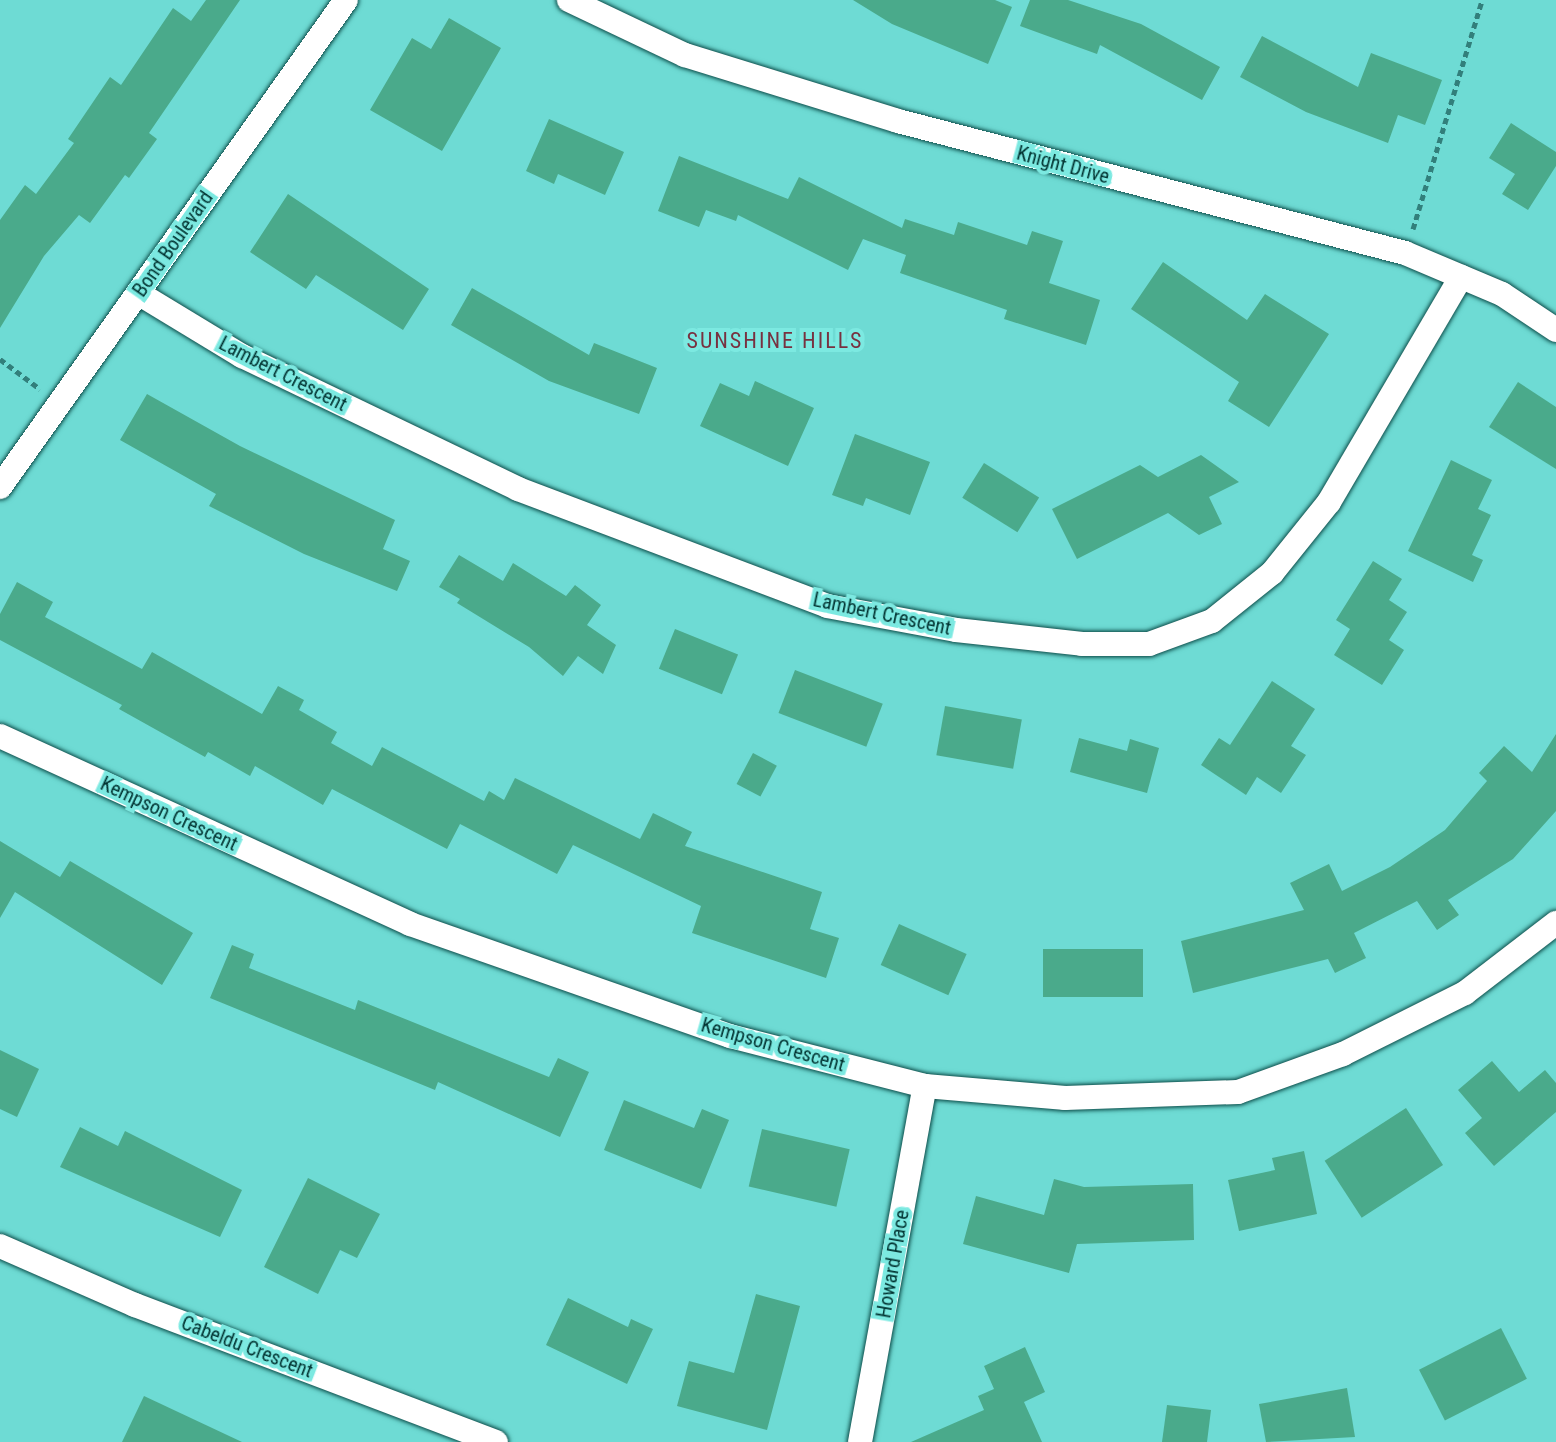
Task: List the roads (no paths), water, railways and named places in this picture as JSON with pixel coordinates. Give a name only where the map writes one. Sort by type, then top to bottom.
[{"type":"street","name":"Bond Boulevard","points":[[0,487],[346,0]]},
{"type":"street","name":"Knight Drive","points":[[569,0],[685,55],[898,121],[1405,253],[1502,294],[1556,330]]},
{"type":"street","name":"Lambert Crescent","points":[[138,293],[242,356],[518,489],[827,606],[956,630],[1082,644],[1149,644],[1212,621],[1272,573],[1329,502],[1461,277]]},
{"type":"street","name":"Kempson Crescent","points":[[0,736],[410,924],[730,1036],[925,1086],[1065,1098],[1238,1092],[1343,1054],[1465,993],[1556,923]]},
{"type":"street","name":"Howard Place","points":[[860,1442],[925,1086]]},
{"type":"street","name":"Cabeldu Crescent","points":[[0,1246],[135,1305],[496,1442]]},
{"type":"district","name":"SUNSHINE HILLS","points":[[775,341]]}]
